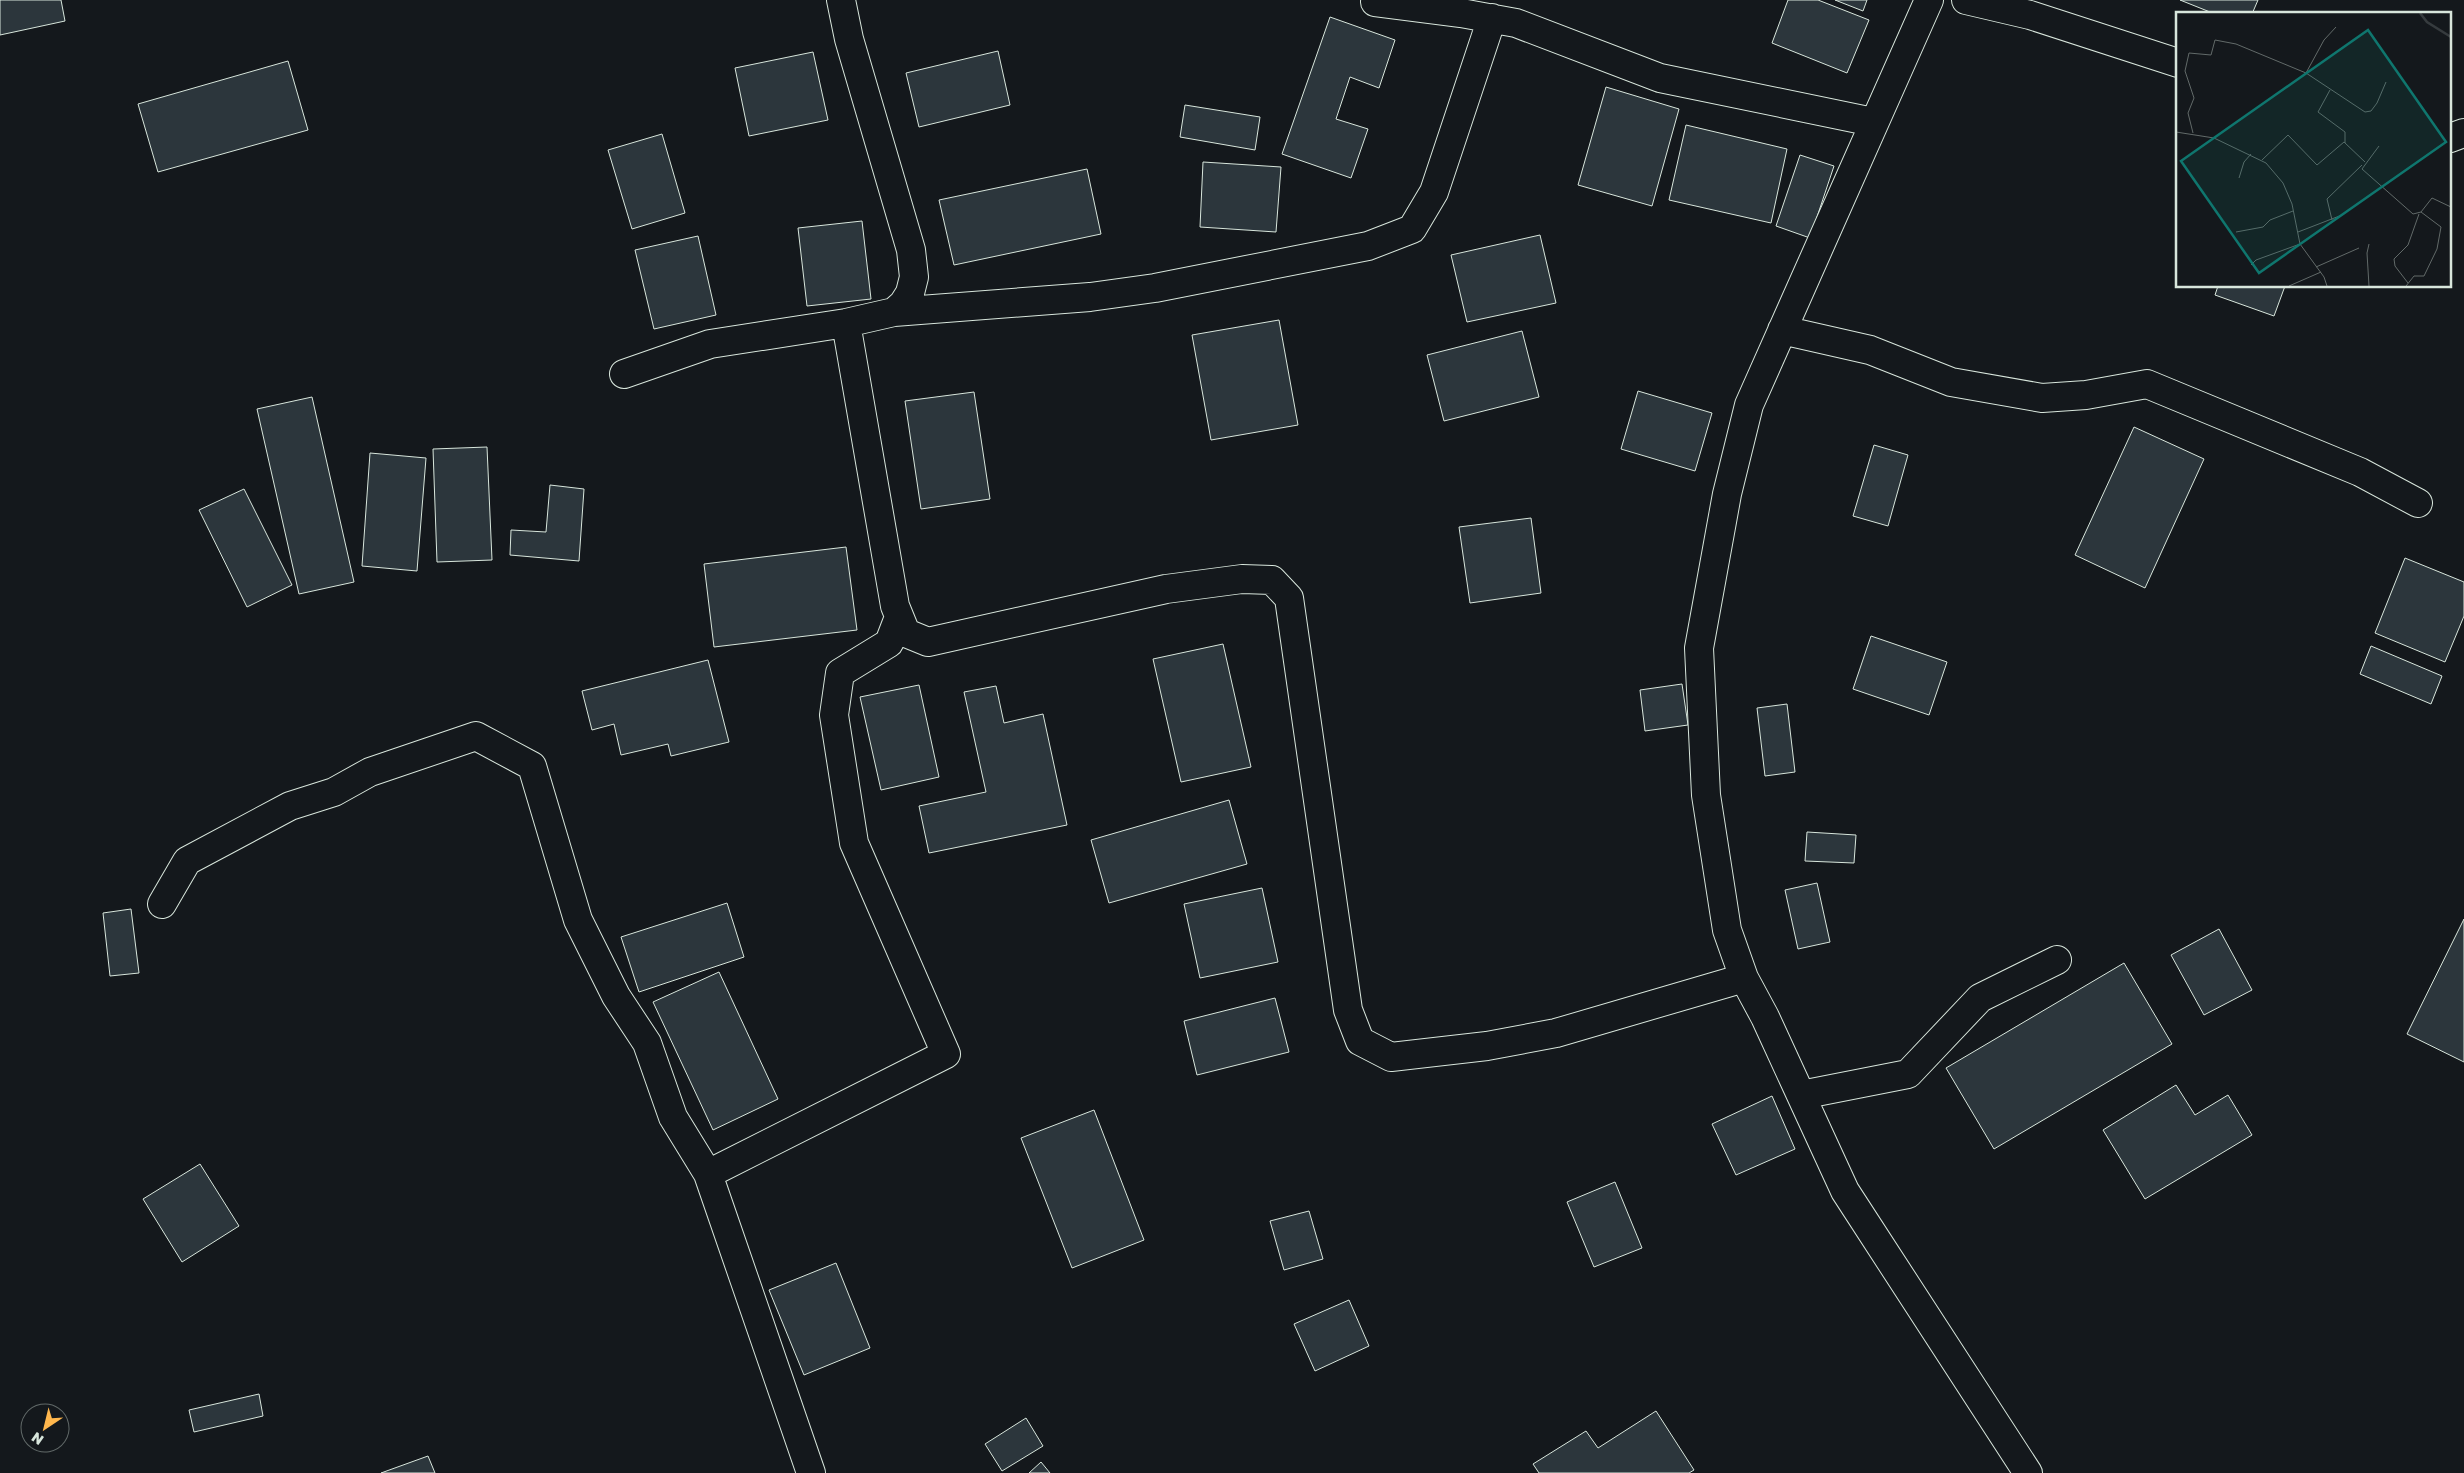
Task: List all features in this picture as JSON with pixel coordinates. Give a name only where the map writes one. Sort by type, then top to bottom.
[{"type":"street","points":[[841,0],[848,39],[911,250],[914,277],[910,293],[903,304],[894,312]]},
{"type":"street","points":[[1929,0],[1873,122],[1749,405],[1727,494],[1699,648],[1706,795],[1727,930],[1744,978],[1765,1017],[1845,1191],[2028,1473]]},
{"type":"street","points":[[1966,0],[2030,16],[2176,61]]},
{"type":"street","points":[[1375,2],[1516,23],[1660,78],[1873,122]]},
{"type":"street","points":[[624,374],[710,344],[846,323],[894,312],[1090,297],[1155,288],[1368,246],[1412,229],[1434,192],[1492,18]]},
{"type":"street","points":[[2452,137],[2464,133]]},
{"type":"street","points":[[846,323],[895,606],[906,633],[928,642],[1166,589],[1242,579],[1272,580],[1289,598],[1348,1010],[1360,1041],[1391,1057],[1487,1046],[1556,1034],[1744,978]]},
{"type":"street","points":[[1782,330],[1870,350],[1951,382],[2042,398],[2086,395],[2147,384],[2360,472],[2418,503]]},
{"type":"street","points":[[708,1174],[946,1054],[854,843],[834,715],[840,672],[890,643],[899,617]]},
{"type":"street","points":[[162,904],[187,861],[290,806],[334,792],[370,772],[476,736],[532,766],[578,920],[616,996],[647,1043],[673,1117],[708,1174],[812,1473]]},
{"type":"street","points":[[1801,1095],[1908,1074],[1980,998],[2057,960]]},
{"type":"building","points":[[0,0],[61,0],[65,21],[0,35]]},
{"type":"building","points":[[1788,0],[1818,0],[1869,20],[1847,73],[1772,43]]},
{"type":"building","points":[[1835,0],[1867,0],[1863,11]]},
{"type":"building","points":[[2180,0],[2258,0],[2253,12],[2210,12]]},
{"type":"building","points":[[1330,17],[1395,40],[1379,88],[1350,77],[1336,119],[1368,129],[1351,178],[1282,154]]},
{"type":"building","points":[[998,51],[1010,105],[919,127],[906,73]]},
{"type":"building","points":[[813,52],[828,120],[749,136],[735,68]]},
{"type":"building","points":[[288,61],[308,130],[158,172],[138,104]]},
{"type":"building","points":[[1606,87],[1679,109],[1652,206],[1578,185]]},
{"type":"building","points":[[1185,105],[1260,117],[1255,150],[1180,137]]},
{"type":"building","points":[[1686,125],[1787,149],[1771,223],[1669,200]]},
{"type":"building","points":[[662,134],[685,213],[632,229],[608,150]]},
{"type":"building","points":[[1800,155],[1834,166],[1810,238],[1776,226]]},
{"type":"building","points":[[1203,162],[1281,167],[1276,232],[1200,227]]},
{"type":"building","points":[[1087,169],[1101,234],[954,265],[939,200]]},
{"type":"building","points":[[862,221],[871,299],[807,306],[798,228]]},
{"type":"building","points":[[1540,235],[1556,303],[1467,322],[1451,255]]},
{"type":"building","points":[[698,236],[716,315],[654,329],[635,250]]},
{"type":"building","points":[[2217,288],[2284,288],[2274,316],[2215,295]]},
{"type":"building","points":[[1279,320],[1298,425],[1211,440],[1192,335]]},
{"type":"building","points":[[1522,331],[1539,397],[1444,421],[1427,355]]},
{"type":"building","points":[[1638,391],[1712,413],[1695,471],[1621,449]]},
{"type":"building","points":[[974,392],[990,499],[921,509],[905,401]]},
{"type":"building","points":[[312,397],[354,582],[299,594],[257,409]]},
{"type":"building","points":[[2134,427],[2204,459],[2145,588],[2075,555]]},
{"type":"building","points":[[1874,445],[1908,455],[1888,526],[1853,516]]},
{"type":"building","points":[[487,447],[492,560],[437,562],[433,449]]},
{"type":"building","points":[[370,453],[426,458],[417,571],[362,566]]},
{"type":"building","points":[[550,485],[584,489],[579,561],[510,555],[511,530],[546,532]]},
{"type":"building","points":[[244,489],[292,585],[247,607],[199,510]]},
{"type":"building","points":[[1531,518],[1541,593],[1470,603],[1459,527]]},
{"type":"building","points":[[846,547],[857,630],[714,647],[704,564]]},
{"type":"building","points":[[2405,558],[2464,582],[2464,616],[2445,662],[2375,633]]},
{"type":"building","points":[[1871,636],[1947,662],[1929,715],[1853,689]]},
{"type":"building","points":[[1223,644],[1251,767],[1181,782],[1153,659]]},
{"type":"building","points":[[2371,646],[2442,676],[2431,704],[2360,674]]},
{"type":"building","points":[[708,660],[729,742],[671,756],[668,744],[621,755],[614,724],[592,730],[582,691]]},
{"type":"building","points":[[1682,684],[1688,725],[1645,731],[1640,690]]},
{"type":"building","points":[[919,685],[939,777],[881,790],[860,697]]},
{"type":"building","points":[[996,686],[1004,723],[1043,714],[1067,825],[929,853],[919,806],[986,792],[964,692]]},
{"type":"building","points":[[1787,704],[1795,772],[1765,776],[1757,708]]},
{"type":"building","points":[[1229,800],[1247,864],[1109,903],[1091,840]]},
{"type":"building","points":[[1807,832],[1856,835],[1854,863],[1805,861]]},
{"type":"building","points":[[1817,883],[1830,942],[1798,949],[1785,890]]},
{"type":"building","points":[[1262,888],[1278,962],[1200,978],[1184,904]]},
{"type":"building","points":[[727,903],[744,957],[639,992],[621,937]]},
{"type":"building","points":[[131,909],[139,973],[110,976],[103,913]]},
{"type":"building","points":[[2464,919],[2464,1062],[2407,1034]]},
{"type":"building","points":[[2219,929],[2252,990],[2204,1015],[2171,955]]},
{"type":"building","points":[[2124,963],[2172,1044],[1994,1149],[1946,1068]]},
{"type":"building","points":[[719,972],[778,1099],[713,1130],[653,1002]]},
{"type":"building","points":[[1275,998],[1289,1052],[1197,1075],[1184,1021]]},
{"type":"building","points":[[2176,1085],[2195,1115],[2228,1095],[2252,1135],[2145,1199],[2103,1130]]},
{"type":"building","points":[[1772,1096],[1795,1149],[1736,1175],[1712,1124]]},
{"type":"building","points":[[1094,1110],[1144,1240],[1072,1268],[1021,1138]]},
{"type":"building","points":[[200,1164],[239,1226],[182,1262],[143,1199]]},
{"type":"building","points":[[1615,1182],[1642,1248],[1594,1267],[1567,1202]]},
{"type":"building","points":[[1309,1211],[1323,1259],[1284,1270],[1270,1221]]},
{"type":"building","points":[[836,1263],[870,1348],[804,1375],[769,1290]]},
{"type":"building","points":[[1349,1300],[1369,1346],[1315,1371],[1294,1324]]},
{"type":"building","points":[[259,1394],[263,1416],[194,1432],[189,1410]]},
{"type":"building","points":[[1656,1411],[1694,1470],[1689,1473],[1539,1473],[1533,1464],[1586,1431],[1598,1448]]},
{"type":"building","points":[[1026,1418],[1043,1446],[1002,1471],[985,1444]]},
{"type":"building","points":[[428,1456],[435,1473],[381,1473]]},
{"type":"building","points":[[1041,1462],[1050,1473],[1029,1473]]}]
